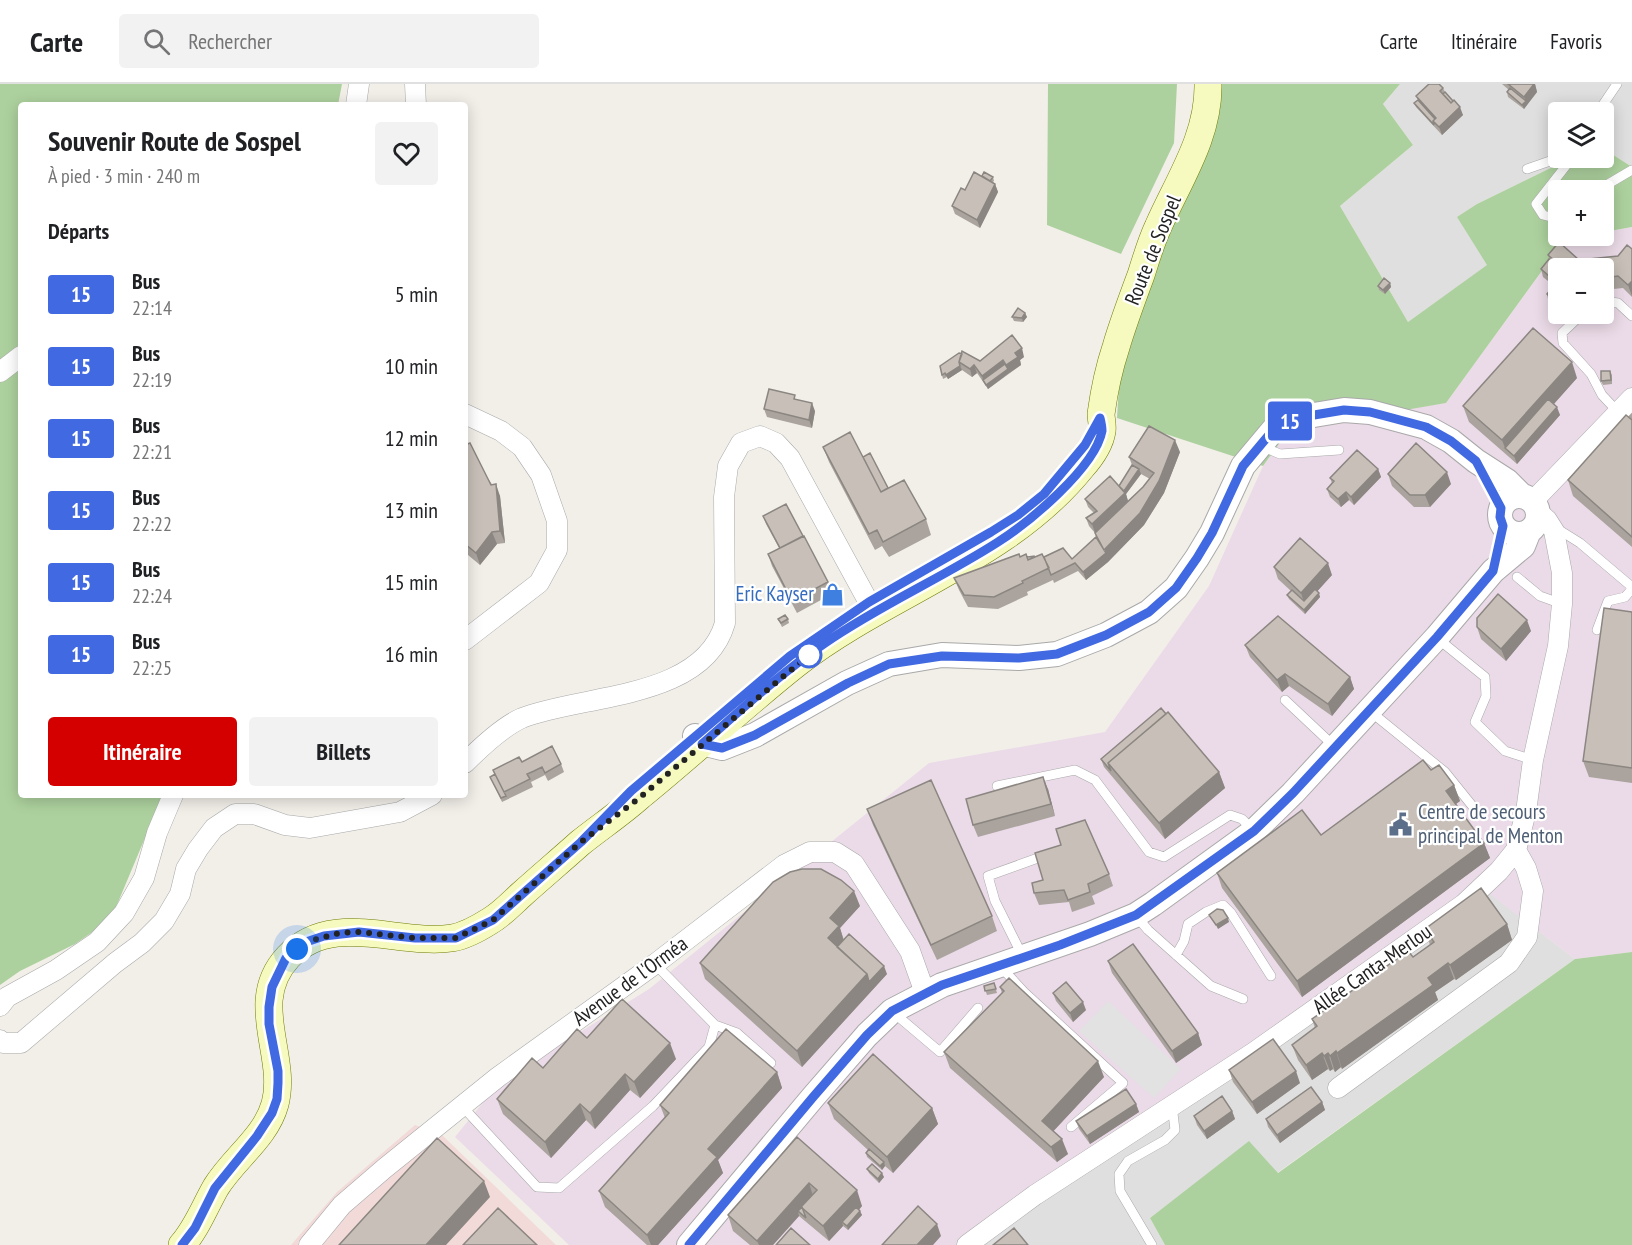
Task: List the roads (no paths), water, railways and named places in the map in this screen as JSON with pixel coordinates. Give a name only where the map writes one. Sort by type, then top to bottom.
[{"type":"main road","name":"Route de Sospel","points":[[182,1245],[195,1228],[215,1188],[257,1136],[272,1113],[277,1099],[278,1077],[269,1024],[269,1007],[274,981],[286,958],[309,941],[340,933],[359,932],[415,938],[456,938],[493,920],[581,842],[638,799],[699,740],[795,664],[871,607],[997,542],[1049,502],[1081,468],[1095,448],[1102,430],[1100,418],[1115,350],[1153,239],[1190,165],[1196,147],[1208,84]]},
{"type":"street","points":[[356,102],[359,84]]},
{"type":"street","points":[[414,84],[416,102]]},
{"type":"street","points":[[0,372],[18,358]]},
{"type":"street","points":[[700,1241],[829,1079],[867,1035],[892,1011],[942,985],[1090,934],[1136,915],[1254,831],[1293,793],[1437,637],[1493,571],[1525,514],[1625,405]]},
{"type":"street","points":[[699,740],[722,748],[755,735],[848,683],[889,664],[942,656],[1019,658],[1057,654],[1106,635],[1149,612],[1176,588],[1197,558],[1212,533],[1243,466],[1274,429],[1296,418],[1344,410],[1370,412],[1426,427],[1451,441],[1476,461],[1525,514],[1543,543],[1560,552]]},
{"type":"street","points":[[468,415],[501,431],[522,447],[541,475],[557,521],[557,550],[538,583],[468,638]]},
{"type":"street","points":[[468,761],[481,747],[520,719],[561,705],[638,692],[673,680],[702,658],[721,638],[725,623],[724,497],[728,466],[741,443],[760,436],[776,443],[790,458],[871,607]]},
{"type":"street","name":"Allée Canta-Merlou","points":[[968,1245],[1035,1195],[1253,1053],[1464,904],[1499,871],[1516,850],[1526,812],[1533,760],[1558,646],[1562,604],[1560,552]]},
{"type":"street","points":[[0,1006],[7,997],[97,942],[124,913],[144,878],[157,833],[172,798]]},
{"type":"street","points":[[0,1040],[21,1043],[142,943],[164,921],[180,894],[186,869],[198,849],[214,828],[235,814],[254,814],[285,825],[310,828],[400,813],[427,798]]},
{"type":"street","points":[[1338,1088],[1509,963],[1527,937],[1533,891],[1526,868],[1516,850]]},
{"type":"street","name":"Avenue de l'Orméa","points":[[309,1245],[342,1205],[498,1077],[655,964],[784,865],[810,852],[835,852],[854,864],[910,951],[925,993]]},
{"type":"lane","points":[[1605,102],[1617,84]]},
{"type":"lane","points":[[1527,169],[1548,162]]},
{"type":"lane","points":[[1555,180],[1564,168]]},
{"type":"lane","points":[[1614,181],[1632,170]]},
{"type":"lane","points":[[1548,189],[1536,204],[1543,215],[1548,216]]},
{"type":"lane","points":[[1614,303],[1618,303],[1632,316]]},
{"type":"lane","points":[[1571,324],[1562,333],[1563,343],[1591,374],[1602,395],[1625,405]]},
{"type":"lane","points":[[1259,445],[1280,454],[1339,450]]},
{"type":"lane","points":[[1525,514],[1580,543],[1632,588],[1624,597],[1608,601],[1597,630]]},
{"type":"lane","points":[[1560,552],[1580,543]]},
{"type":"lane","points":[[1517,577],[1540,596],[1562,604]]},
{"type":"lane","points":[[1437,637],[1485,677],[1486,696],[1475,722],[1505,751],[1533,760]]},
{"type":"lane","points":[[1285,700],[1335,747]]},
{"type":"lane","points":[[1369,710],[1444,772],[1474,807]]},
{"type":"lane","points":[[997,786],[1075,770],[1095,780],[1149,852],[1164,857],[1230,815],[1242,819],[1254,831]]},
{"type":"lane","points":[[1023,957],[995,901],[988,876],[1051,853]]},
{"type":"lane","points":[[1176,955],[1184,941],[1188,924],[1206,912],[1223,905],[1231,913],[1271,976]]},
{"type":"lane","points":[[1136,915],[1148,930],[1211,986],[1243,999]]},
{"type":"lane","points":[[655,964],[715,1024],[737,1032],[771,1063]]},
{"type":"lane","points":[[1000,966],[1024,992],[1123,1083],[1071,1127]]},
{"type":"lane","points":[[892,1011],[940,1052],[978,1008]]},
{"type":"lane","points":[[462,1106],[537,1187],[559,1188],[661,1098],[709,1047],[715,1024]]},
{"type":"lane","points":[[1152,1245],[1120,1191],[1119,1174],[1128,1161],[1165,1140],[1175,1130],[1172,1106]]},
{"type":"place","name":"Eric Kayser","points":[[832,594]]},
{"type":"place","name":"Centre de secours principal de Menton","points":[[1400,824]]}]
